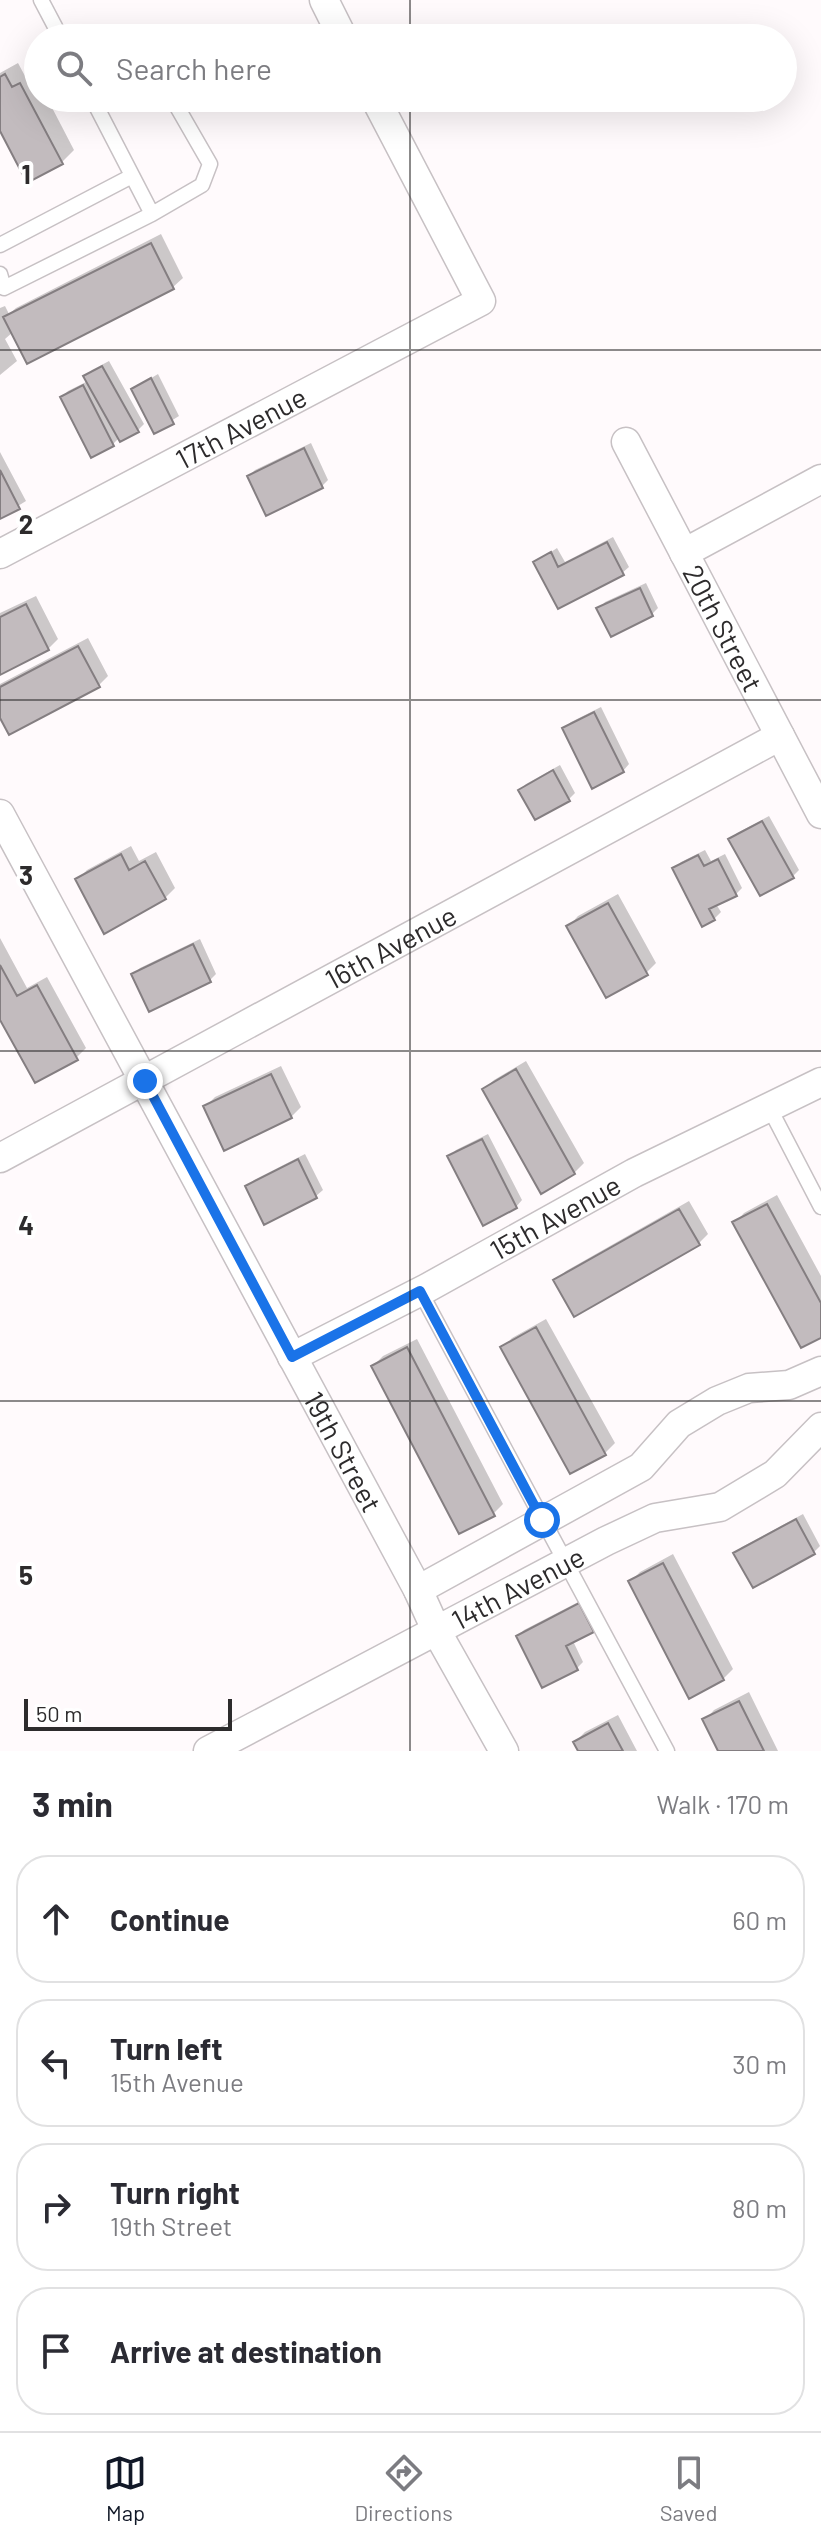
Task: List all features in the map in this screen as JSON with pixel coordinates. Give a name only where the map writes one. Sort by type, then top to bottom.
[{"type":"street","points":[[324,0],[336,24]]},
{"type":"street","name":"17th Avenue","points":[[0,554],[481,301],[382,112]]},
{"type":"street","name":"20th Street","points":[[626,442],[821,814]]},
{"type":"street","points":[[684,553],[821,479]]},
{"type":"street","name":"16th Avenue","points":[[0,1158],[780,736]]},
{"type":"street","name":"19th Street","points":[[0,814],[418,1590],[437,1632],[504,1751]]},
{"type":"street","name":"15th Avenue","points":[[292,1357],[420,1291],[634,1173],[821,1082]]},
{"type":"street","points":[[418,1590],[641,1467],[679,1424],[717,1401],[749,1388],[789,1385],[821,1371]]},
{"type":"street","name":"14th Avenue","points":[[208,1751],[655,1518],[720,1507],[775,1474],[821,1427]]},
{"type":"lane","points":[[41,0],[54,24]]},
{"type":"lane","points":[[99,112],[152,214]]},
{"type":"lane","points":[[0,274],[4,288],[152,214],[202,185],[210,164],[180,112]]},
{"type":"lane","points":[[0,245],[132,176]]},
{"type":"lane","points":[[769,1107],[821,1207]]},
{"type":"lane","points":[[420,1291],[667,1751]]},
{"type":"building","points":[[5,74],[12,87],[20,83],[24,91],[24,112],[35,112],[63,164],[27,183],[0,131],[0,77]]},
{"type":"building","points":[[151,243],[174,289],[27,364],[3,317]]},
{"type":"building","points":[[102,366],[139,432],[120,442],[83,376]]},
{"type":"building","points":[[151,378],[174,424],[154,434],[131,389]]},
{"type":"building","points":[[83,385],[114,446],[91,458],[60,397]]},
{"type":"building","points":[[304,448],[323,488],[266,516],[247,476]]},
{"type":"building","points":[[0,470],[20,509],[0,519]]},
{"type":"building","points":[[607,542],[624,575],[558,609],[533,562],[551,552],[558,567]]},
{"type":"building","points":[[640,588],[653,616],[611,637],[596,608]]},
{"type":"building","points":[[26,604],[49,650],[0,675],[0,617]]},
{"type":"building","points":[[78,646],[100,687],[9,735],[0,718],[0,687]]},
{"type":"building","points":[[594,712],[624,772],[592,789],[562,728]]},
{"type":"building","points":[[553,770],[570,801],[535,820],[518,790]]},
{"type":"building","points":[[762,821],[794,878],[760,896],[728,839]]},
{"type":"building","points":[[121,854],[129,870],[145,861],[166,899],[104,934],[75,879]]},
{"type":"building","points":[[698,855],[704,866],[718,859],[737,896],[709,909],[715,920],[702,927],[672,868]]},
{"type":"building","points":[[608,903],[648,975],[606,998],[566,926]]},
{"type":"building","points":[[193,944],[211,982],[149,1012],[131,974]]},
{"type":"building","points":[[0,965],[17,996],[37,985],[78,1060],[35,1083],[0,1020]]},
{"type":"building","points":[[516,1069],[575,1174],[541,1194],[482,1089]]},
{"type":"building","points":[[271,1074],[292,1118],[224,1151],[203,1106]]},
{"type":"building","points":[[482,1139],[517,1208],[483,1226],[447,1156]]},
{"type":"building","points":[[298,1159],[317,1198],[264,1225],[245,1186]]},
{"type":"building","points":[[767,1204],[821,1303],[821,1338],[801,1348],[732,1222]]},
{"type":"building","points":[[679,1209],[700,1245],[574,1317],[553,1280]]},
{"type":"building","points":[[536,1327],[606,1455],[570,1474],[500,1347]]},
{"type":"building","points":[[407,1347],[495,1516],[459,1534],[371,1366]]},
{"type":"building","points":[[796,1519],[815,1554],[753,1588],[733,1553]]},
{"type":"building","points":[[663,1563],[724,1680],[689,1699],[628,1581]]},
{"type":"building","points":[[579,1603],[594,1632],[566,1646],[578,1670],[542,1688],[516,1636]]},
{"type":"building","points":[[739,1701],[764,1751],[718,1751],[702,1719]]},
{"type":"building","points":[[608,1723],[623,1751],[578,1751],[573,1742]]},
{"type":"route","points":[[145,1081],[292,1357],[420,1291],[542,1520]]}]
